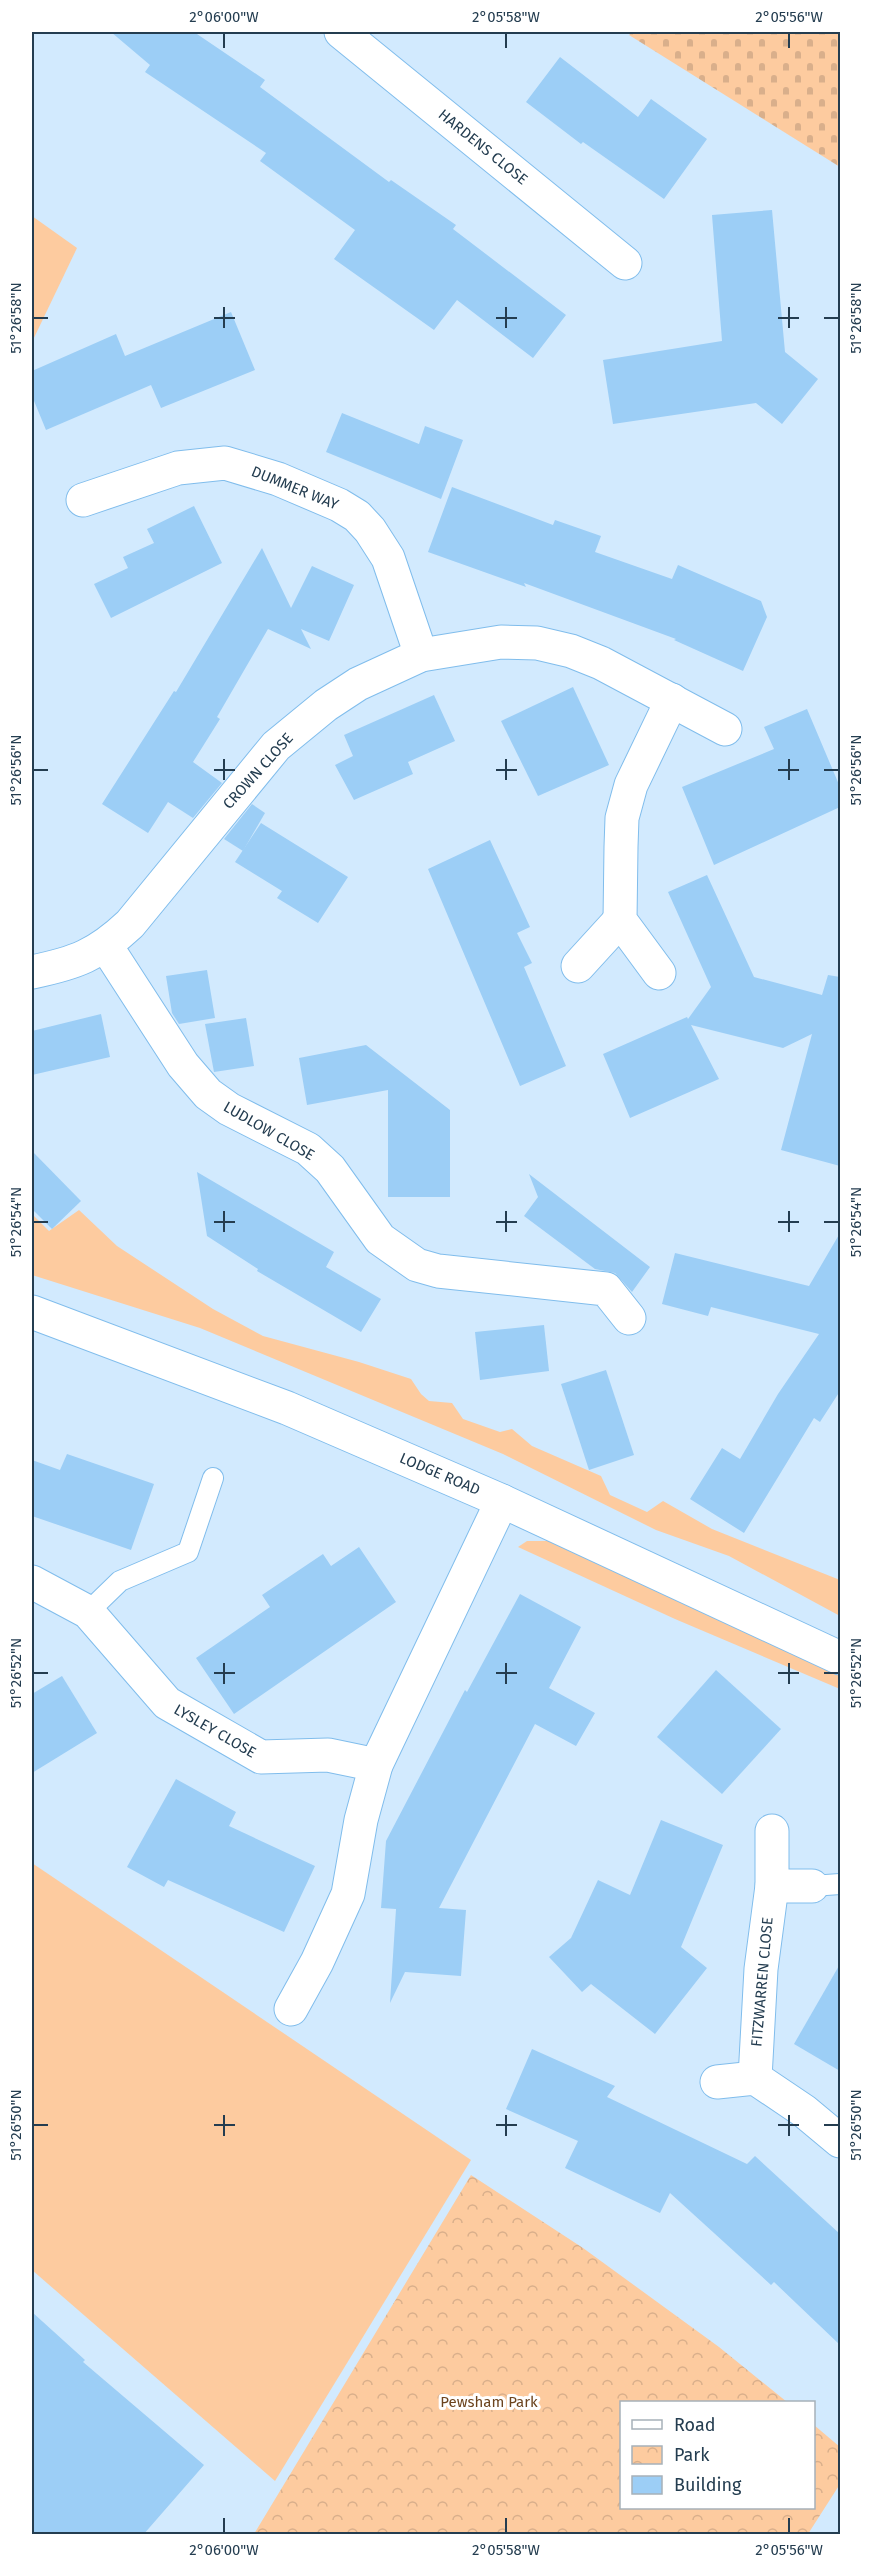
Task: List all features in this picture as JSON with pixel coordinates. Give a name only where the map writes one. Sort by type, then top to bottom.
[{"type":"street","name":"HARDENS CLOSE","points":[[341,32],[625,263]]},
{"type":"street","name":"DUMMER WAY","points":[[83,500],[178,468],[225,463],[269,476],[339,505],[357,516],[370,530],[388,558],[421,655]]},
{"type":"street","name":"CROWN CLOSE","points":[[32,972],[82,959],[106,946],[130,924],[276,746],[326,705],[358,684],[421,655],[501,642],[537,644],[571,651],[601,663],[725,729]]},
{"type":"street","points":[[659,973],[620,920],[622,818],[631,785],[672,700]]},
{"type":"street","points":[[578,966],[620,920]]},
{"type":"street","name":"LUDLOW CLOSE","points":[[106,946],[189,1073],[208,1094],[229,1109],[308,1149],[330,1169],[380,1239],[398,1253],[417,1265],[438,1271],[613,1278],[629,1318]]},
{"type":"street","name":"LODGE ROAD","points":[[32,1312],[287,1408],[502,1501],[840,1658]]},
{"type":"street","points":[[291,2009],[317,1962],[348,1894],[361,1821],[376,1765],[502,1501]]},
{"type":"street","name":"LYSLEY CLOSE","points":[[32,1582],[88,1612],[167,1703],[261,1757],[328,1755],[376,1765]]},
{"type":"street","name":"FITZWARREN CLOSE","points":[[755,2078],[761,1969],[772,1886],[772,1831]]},
{"type":"street","points":[[772,1886],[826,1885]]},
{"type":"street","points":[[717,2082],[755,2078],[804,2111],[840,2141]]},
{"type":"lane","points":[[88,1612],[120,1581],[188,1552],[213,1478]]},
{"type":"green space","points":[[633,32],[840,32],[840,167],[629,35]]},
{"type":"green space","points":[[32,216],[77,248],[32,342]]},
{"type":"green space","points":[[79,1210],[117,1246],[213,1309],[263,1336],[359,1362],[411,1379],[429,1401],[452,1403],[463,1419],[500,1432],[512,1429],[532,1446],[601,1476],[610,1495],[647,1512],[663,1501],[712,1529],[840,1580],[840,1616],[729,1556],[656,1530],[503,1454],[200,1328],[32,1275],[32,1214],[49,1231]]},
{"type":"green space","points":[[527,1541],[550,1541],[573,1548],[840,1674],[840,1689],[675,1619],[518,1547]]},
{"type":"green space","points":[[32,1863],[471,2160],[275,2481],[32,2270]]},
{"type":"green space","name":"Pewsham Park","points":[[471,2175],[583,2248],[719,2347],[786,2401],[620,2401],[620,2509],[815,2509],[815,2426],[840,2447],[840,2484],[808,2534],[254,2534]]},
{"type":"building","points":[[111,32],[194,32],[265,80],[260,87],[389,182],[391,180],[456,225],[453,229],[566,315],[533,358],[457,300],[434,330],[334,259],[355,230],[260,161],[266,153],[145,72],[150,65]]},
{"type":"building","points":[[560,57],[638,117],[651,99],[707,139],[664,199],[583,142],[581,144],[526,102]]},
{"type":"building","points":[[772,210],[785,352],[818,379],[782,424],[756,403],[613,424],[603,360],[722,341],[712,215]]},
{"type":"building","points":[[231,312],[255,370],[161,408],[151,385],[46,430],[32,396],[32,371],[116,334],[125,356]]},
{"type":"building","points":[[342,413],[419,444],[425,426],[463,440],[441,499],[326,452]]},
{"type":"building","points":[[452,487],[553,525],[555,520],[601,536],[595,552],[672,579],[678,565],[761,601],[767,617],[743,671],[674,640],[676,639],[524,583],[526,587],[428,552]]},
{"type":"building","points":[[194,506],[222,563],[111,618],[94,584],[128,568],[123,557],[154,543],[147,529]]},
{"type":"building","points":[[262,548],[291,608],[312,566],[354,585],[329,641],[301,629],[311,649],[268,629],[217,717],[220,719],[193,762],[222,783],[193,818],[168,802],[148,833],[102,804],[174,691],[176,692]]},
{"type":"building","points":[[573,687],[609,765],[538,796],[501,721]]},
{"type":"building","points":[[434,695],[455,741],[408,762],[413,774],[354,800],[335,765],[353,756],[344,735]]},
{"type":"building","points":[[807,709],[840,787],[840,807],[714,865],[682,787],[774,749],[764,727]]},
{"type":"building","points":[[252,804],[265,813],[243,851],[224,839]]},
{"type":"building","points":[[261,823],[348,877],[318,923],[277,898],[282,891],[235,862]]},
{"type":"building","points":[[490,840],[530,927],[517,933],[532,963],[524,967],[566,1066],[520,1086],[428,869]]},
{"type":"building","points":[[707,875],[754,977],[822,995],[828,975],[840,977],[840,1166],[781,1150],[812,1034],[783,1048],[691,1025],[719,1079],[630,1118],[603,1054],[687,1017],[688,1019],[711,987],[668,892]]},
{"type":"building","points":[[207,970],[215,1018],[179,1024],[172,1013],[166,976]]},
{"type":"building","points":[[101,1014],[110,1057],[32,1075],[32,1031]]},
{"type":"building","points":[[246,1018],[254,1066],[214,1072],[205,1024]]},
{"type":"building","points":[[366,1045],[450,1110],[450,1197],[388,1197],[388,1090],[307,1105],[299,1058]]},
{"type":"building","points":[[32,1151],[81,1201],[52,1229],[32,1209]]},
{"type":"building","points":[[197,1172],[334,1252],[326,1267],[381,1299],[361,1332],[257,1271],[258,1269],[207,1236]]},
{"type":"building","points":[[529,1174],[650,1267],[632,1292],[615,1273],[595,1269],[524,1216],[538,1197]]},
{"type":"building","points":[[840,1233],[840,1391],[820,1422],[814,1418],[744,1533],[690,1499],[722,1448],[740,1459],[778,1394],[819,1334],[711,1307],[708,1316],[662,1304],[675,1253],[809,1286]]},
{"type":"building","points":[[544,1325],[549,1371],[480,1380],[475,1332]]},
{"type":"building","points":[[606,1370],[634,1455],[589,1470],[561,1384]]},
{"type":"building","points":[[67,1454],[154,1484],[131,1550],[32,1516],[32,1460],[60,1470]]},
{"type":"building","points":[[359,1547],[396,1602],[234,1714],[196,1658],[270,1607],[262,1595],[323,1554],[331,1566]]},
{"type":"building","points":[[520,1594],[581,1627],[549,1688],[595,1713],[576,1746],[535,1724],[439,1908],[466,1910],[461,1976],[405,1972],[390,2003],[396,1909],[381,1908],[386,1841],[465,1690],[467,1692]]},
{"type":"building","points":[[716,1670],[781,1729],[722,1794],[657,1737]]},
{"type":"building","points":[[62,1676],[97,1733],[32,1773],[32,1694]]},
{"type":"building","points":[[176,1779],[236,1812],[229,1826],[315,1866],[284,1932],[168,1880],[164,1887],[127,1867]]},
{"type":"building","points":[[661,1820],[723,1845],[681,1947],[707,1968],[655,2034],[591,1984],[582,1992],[549,1957],[571,1938],[598,1880],[630,1895]]},
{"type":"building","points":[[840,1964],[840,2071],[794,2044]]},
{"type":"building","points":[[532,2049],[615,2086],[607,2097],[747,2164],[755,2156],[840,2234],[840,2345],[774,2282],[771,2285],[670,2193],[660,2213],[565,2168],[578,2141],[506,2109]]},
{"type":"building","points":[[32,2312],[85,2360],[83,2362],[204,2465],[143,2535],[32,2535]]}]
